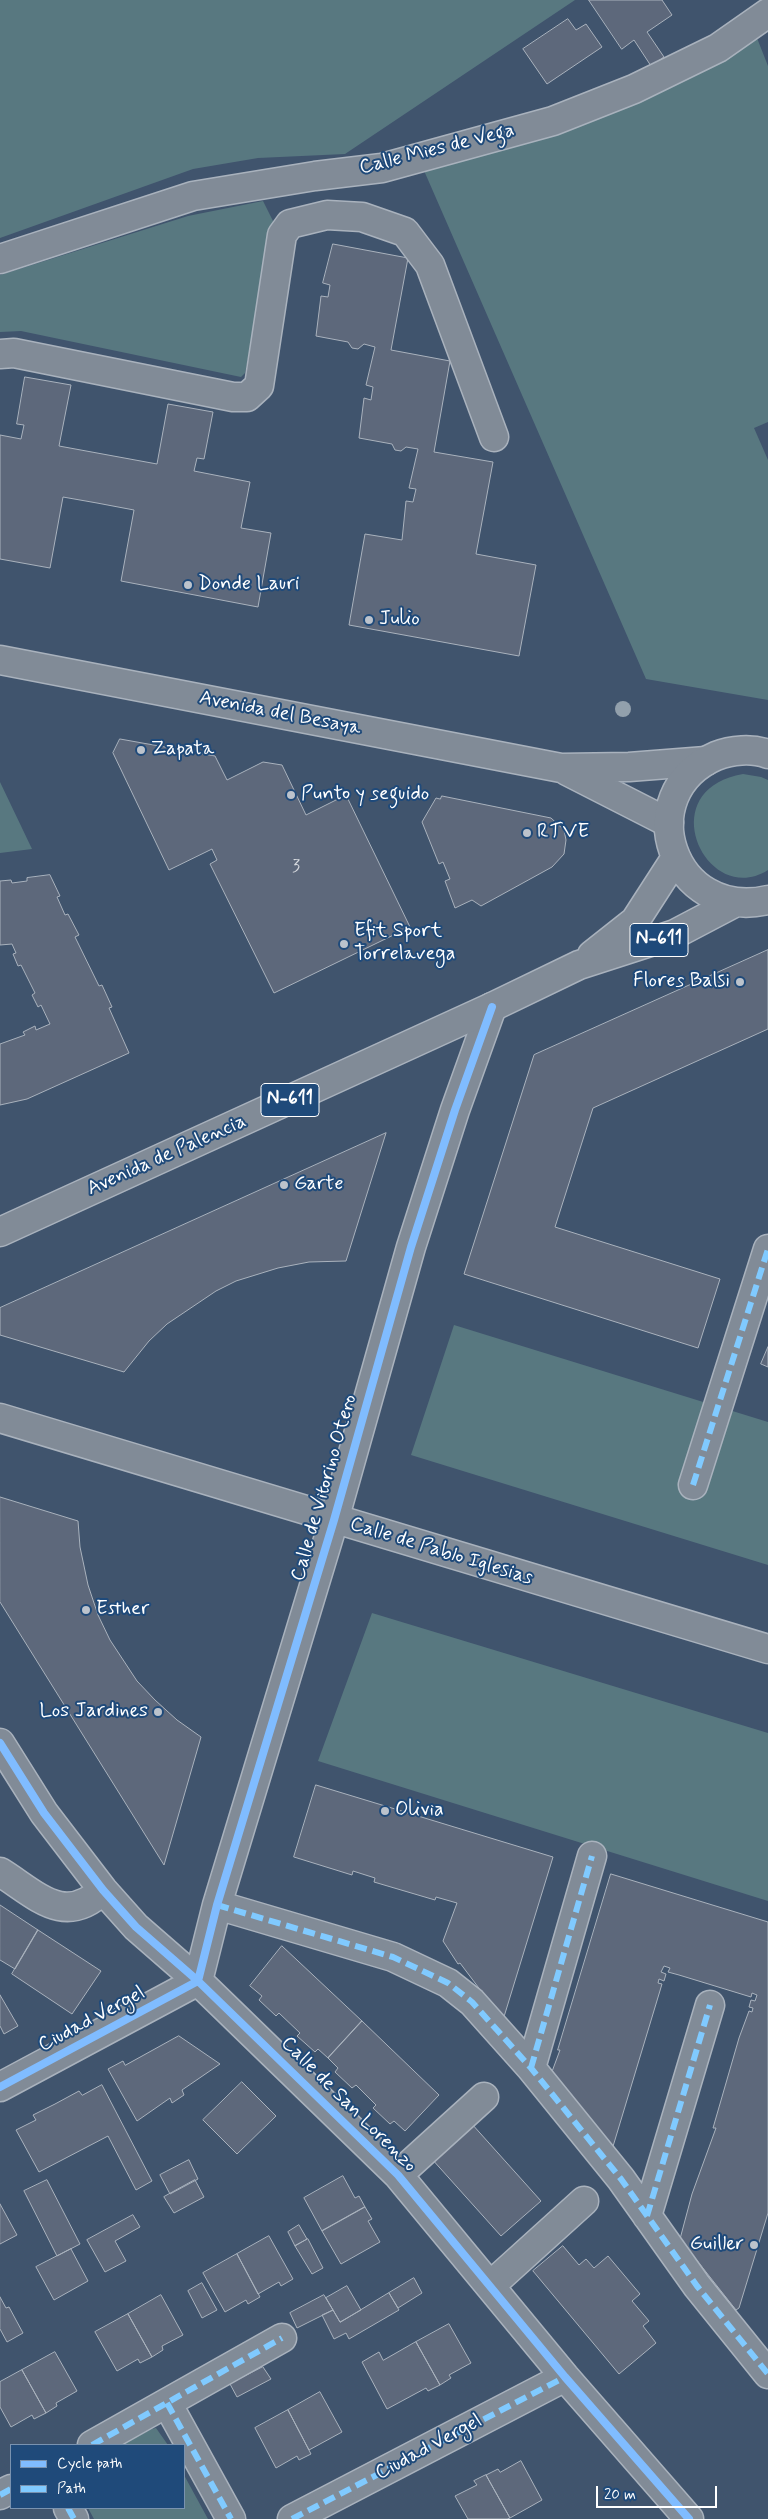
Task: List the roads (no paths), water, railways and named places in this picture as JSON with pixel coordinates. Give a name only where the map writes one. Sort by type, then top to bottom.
[{"type":"main road","name":"Calle Mies de Vega","points":[[0,259],[193,196],[382,168],[553,121],[634,90],[718,48],[768,13]]},
{"type":"main road","points":[[274,183],[290,224]]},
{"type":"main road","points":[[0,354],[14,354],[233,397],[247,396],[259,386],[282,235],[290,224],[327,214],[362,218],[405,232],[430,265],[494,437]]},
{"type":"main road","name":"Avenida del Besaya","points":[[0,660],[561,768],[629,768],[706,761]]},
{"type":"main road","points":[[768,754],[742,750],[723,753],[706,761],[690,773],[678,789],[672,805],[669,823],[670,841],[676,859],[697,887],[715,897],[734,903],[754,903],[768,900]]},
{"type":"main road","name":"Avenida del Besaya","points":[[561,768],[669,823]]},
{"type":"main road","name":"Avenida de Palencia","points":[[579,965],[635,921],[676,859]]},
{"type":"main road","name":"Avenida de Palencia","points":[[0,1232],[492,1007],[579,965],[676,934],[734,903]]},
{"type":"main road","name":"Calle de Vitorino Otero","points":[[198,1982],[217,1905],[334,1520],[411,1247],[455,1110],[492,1007]]},
{"type":"main road","points":[[693,1485],[768,1249]]},
{"type":"main road","name":"Calle de Pablo Iglesias","points":[[0,1418],[768,1649]]},
{"type":"main road","name":"Calle de San Lorenzo","points":[[0,1743],[44,1813],[103,1890],[136,1927],[198,1982],[398,2175],[565,2376],[689,2519]]},
{"type":"main road","points":[[531,2068],[592,1856]]},
{"type":"main road","points":[[0,1872],[58,1908],[74,1908],[90,1902],[103,1890]]},
{"type":"main road","points":[[217,1905],[326,1935],[421,1968],[448,1983],[472,2002],[531,2068],[621,2179],[697,2286],[768,2374]]},
{"type":"main road","name":"Ciudad Vergel","points":[[0,2087],[198,1982]]},
{"type":"main road","points":[[647,2216],[710,2005]]},
{"type":"main road","points":[[398,2175],[484,2097]]},
{"type":"main road","points":[[490,2286],[584,2201]]},
{"type":"main road","points":[[94,2444],[282,2338]]},
{"type":"main road","name":"Ciudad Vergel","points":[[292,2519],[565,2376]]},
{"type":"main road","points":[[167,2403],[231,2519]]},
{"type":"place","name":"Donde Lauri","points":[[188,585]]},
{"type":"place","name":"Julio","points":[[369,620]]},
{"type":"place","name":"Zapata","points":[[141,750]]},
{"type":"place","name":"Punto y seguido","points":[[291,795]]},
{"type":"place","name":"RTVE","points":[[527,833]]},
{"type":"place","name":"Efit Sport Torrelavega","points":[[344,944]]},
{"type":"place","name":"Flores Balsi","points":[[740,982]]},
{"type":"place","name":"Garte","points":[[284,1185]]},
{"type":"place","name":"Esther","points":[[86,1610]]},
{"type":"place","name":"Los Jardines","points":[[158,1712]]},
{"type":"place","name":"Olivia","points":[[385,1811]]},
{"type":"place","name":"Guiller","points":[[754,2245]]}]
